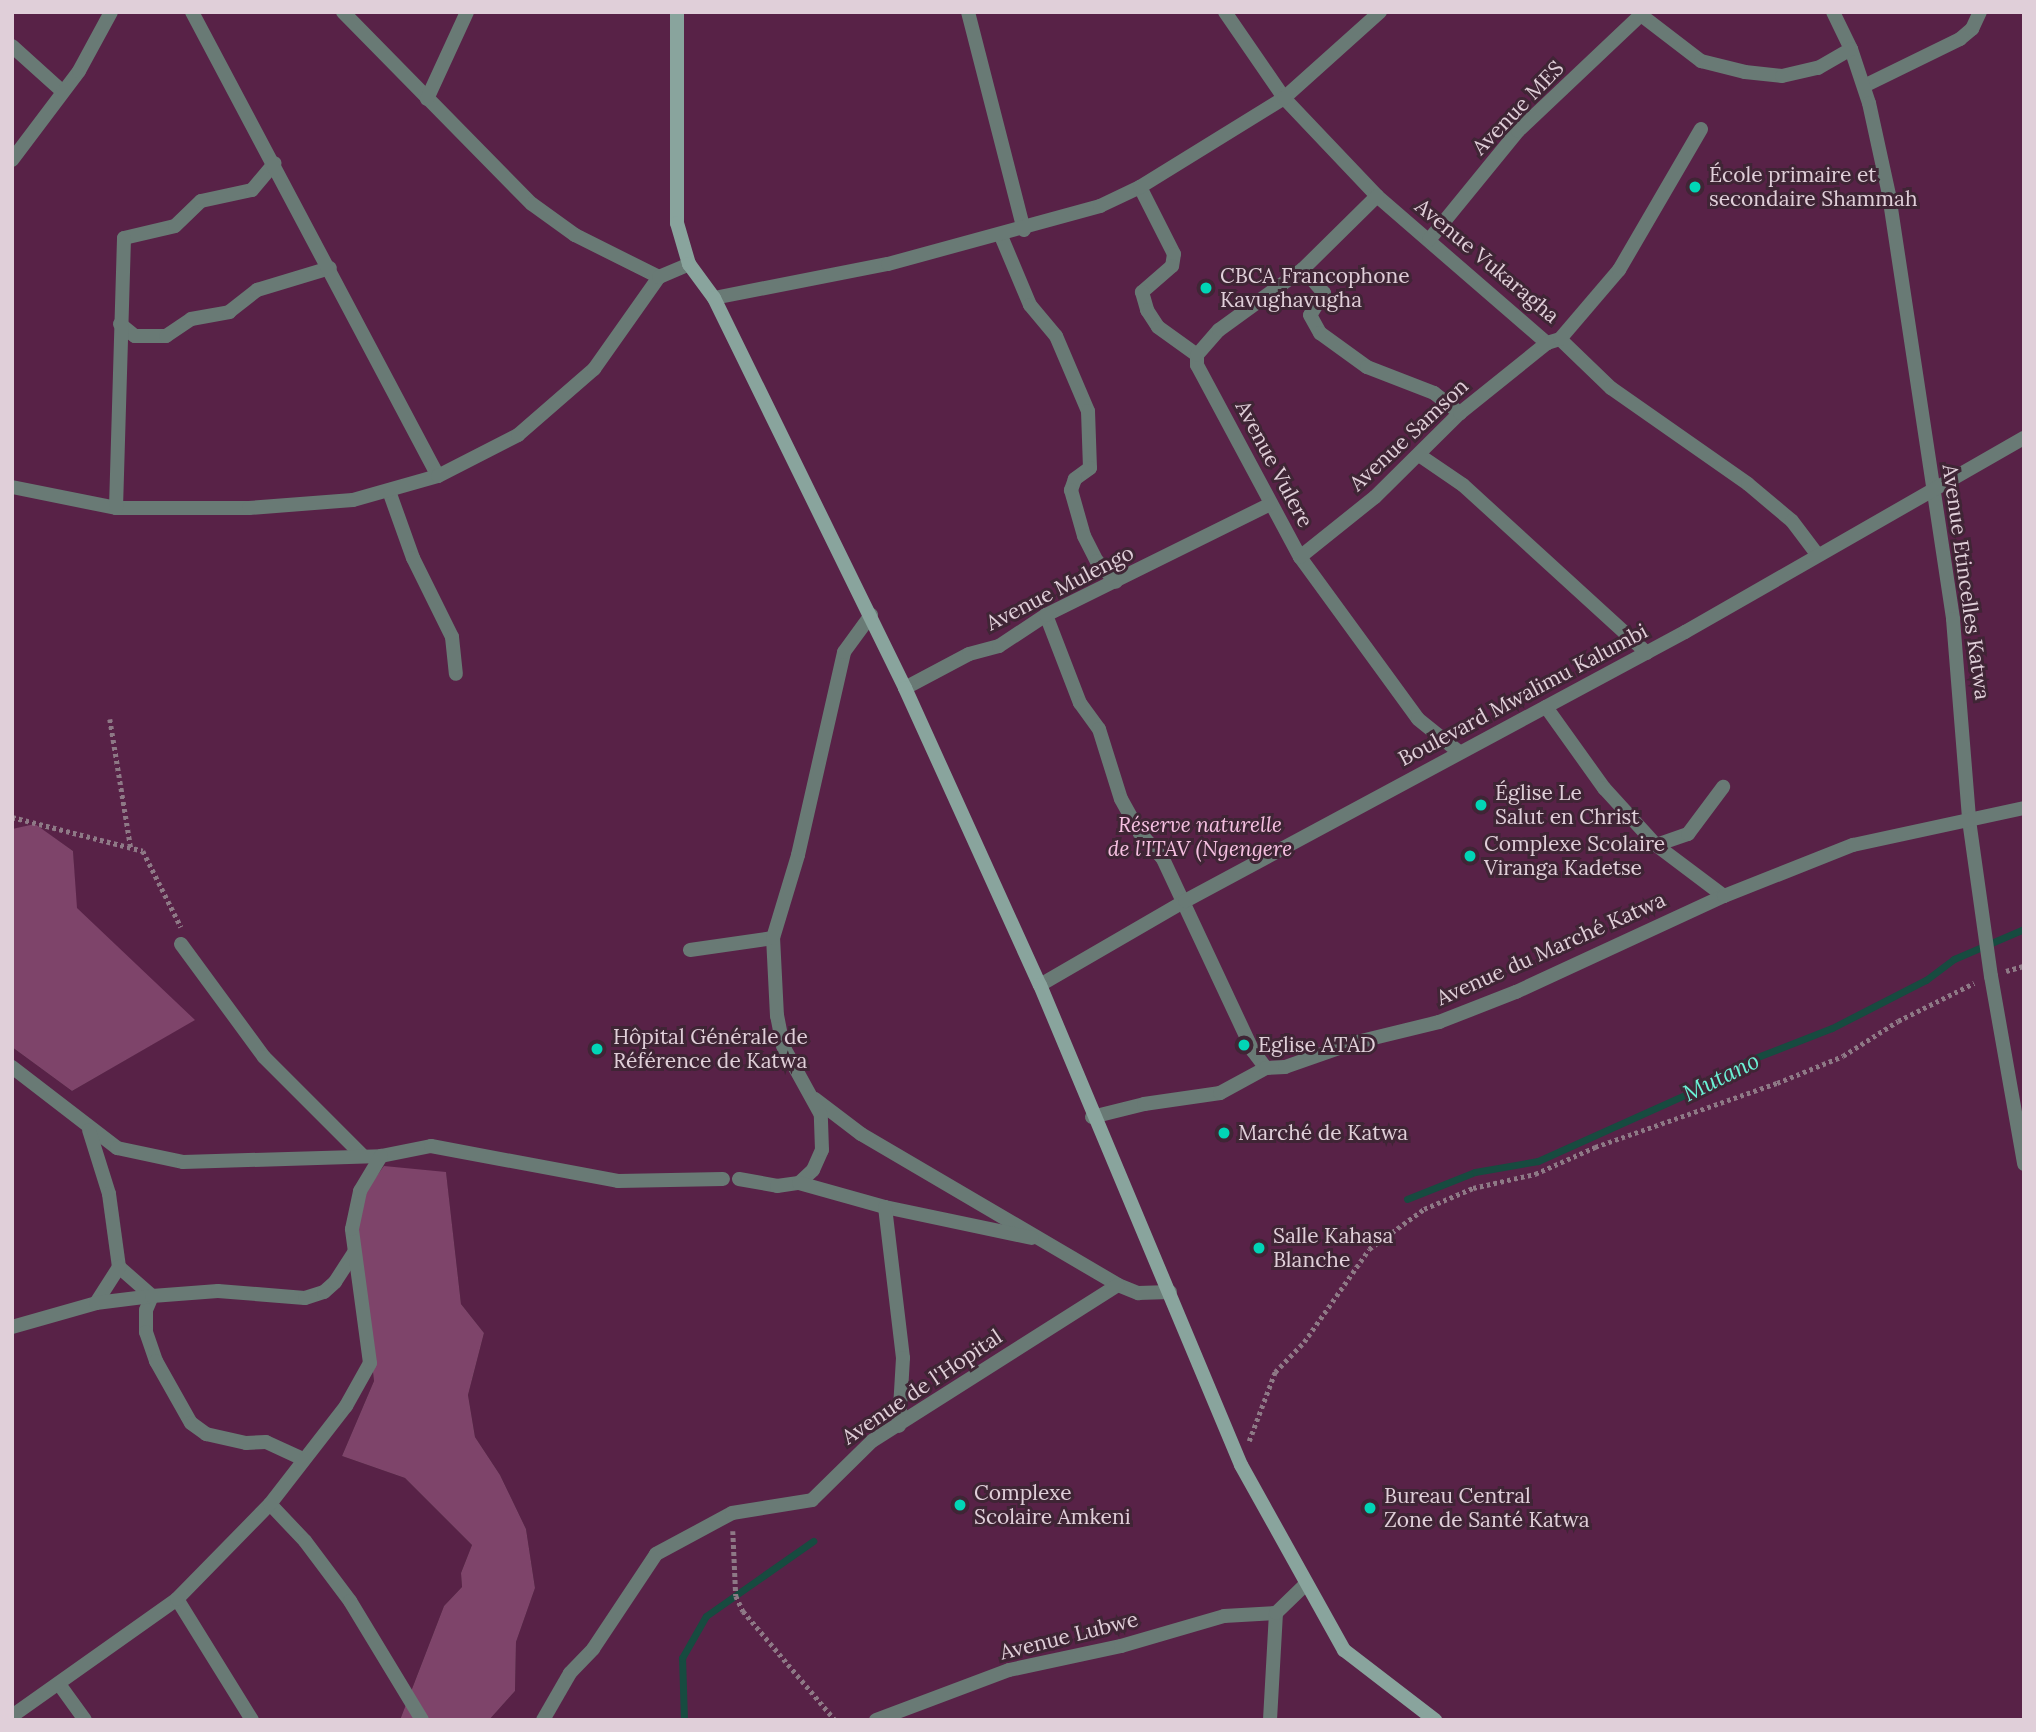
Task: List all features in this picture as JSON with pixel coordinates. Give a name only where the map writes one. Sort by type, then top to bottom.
[{"type":"main road","points":[[677,12],[677,223],[689,264],[714,298],[905,688],[1040,985],[1092,1117],[1170,1292],[1241,1465],[1344,1650],[1435,1720]]},
{"type":"street","points":[[12,160],[79,71],[111,12]]},
{"type":"street","points":[[192,12],[275,163],[438,476]]},
{"type":"street","points":[[342,12],[532,204],[575,235],[659,277]]},
{"type":"street","points":[[427,99],[467,12]]},
{"type":"street","points":[[968,12],[1024,230]]},
{"type":"street","name":"Avenue Vukaragha","points":[[1225,12],[1284,98],[1377,196],[1611,388],[1748,484],[1792,521],[1817,554]]},
{"type":"street","points":[[714,298],[888,264],[1024,230],[1100,206],[1140,187],[1284,98],[1380,12]]},
{"type":"street","name":"Avenue Etincelles Katwa","points":[[1833,12],[1852,49],[1864,86],[1889,195],[1957,657],[1969,820],[1991,976],[2024,1164]]},
{"type":"street","points":[[1864,86],[1959,39],[1972,29],[1980,12]]},
{"type":"street","points":[[1643,14],[1701,61],[1745,72],[1782,76],[1818,68],[1852,49]]},
{"type":"street","name":"Avenue MES","points":[[1429,240],[1518,131],[1643,14]]},
{"type":"street","points":[[12,46],[62,91]]},
{"type":"street","name":"Avenue Samson","points":[[1300,557],[1419,455],[1460,413],[1554,341],[1619,270],[1700,129]]},
{"type":"street","points":[[116,508],[124,238],[175,226],[201,201],[252,190],[275,163]]},
{"type":"street","points":[[1140,187],[1174,254],[1172,266],[1142,292],[1147,310],[1158,327],[1197,355],[1219,330],[1303,269],[1377,196]]},
{"type":"street","points":[[1001,236],[1030,305],[1056,336],[1088,411],[1090,468],[1075,478],[1071,490],[1084,536],[1097,561],[1116,582]]},
{"type":"street","points":[[12,487],[116,508],[319,504],[389,491],[438,476],[517,435],[594,369],[659,277],[689,264]]},
{"type":"street","points":[[120,324],[135,335],[166,336],[191,319],[229,312],[257,290],[330,268]]},
{"type":"street","points":[[1303,269],[1324,293],[1310,315],[1320,333],[1367,367],[1434,393],[1460,413]]},
{"type":"street","name":"Avenue Vulere","points":[[1197,355],[1197,365],[1300,557],[1418,719],[1459,752]]},
{"type":"street","name":"Boulevard Mwalimu Kalumbi","points":[[1040,985],[1185,901],[1647,653],[1817,554],[1934,493],[2024,438]]},
{"type":"street","points":[[1419,455],[1463,485],[1647,653]]},
{"type":"street","points":[[389,491],[413,558],[452,637],[456,674]]},
{"type":"street","name":"Avenue Mulengo","points":[[905,688],[969,654],[999,646],[1046,615],[1271,504]]},
{"type":"street","points":[[799,1183],[813,1170],[822,1150],[824,1130],[814,1098],[783,1046],[776,1016],[773,938],[799,855],[844,652],[870,615]]},
{"type":"street","points":[[1046,615],[1080,703],[1099,729],[1121,799],[1185,901],[1253,1051],[1266,1068]]},
{"type":"street","points":[[1546,707],[1604,788],[1656,845],[1724,895]]},
{"type":"street","points":[[1656,845],[1688,834],[1723,787]]},
{"type":"street","name":"Avenue du Marché Katwa","points":[[1092,1117],[1144,1104],[1220,1093],[1266,1068],[1285,1067],[1353,1043],[1439,1021],[1516,992],[1724,895],[1853,845],[2024,808]]},
{"type":"street","points":[[690,950],[773,938]]},
{"type":"street","points":[[181,944],[264,1057],[363,1156]]},
{"type":"street","points":[[12,1067],[89,1130],[117,1148],[183,1162],[381,1156],[412,1147],[454,1147],[618,1181],[723,1179]]},
{"type":"street","points":[[814,1098],[861,1134],[1118,1285],[1138,1293],[1170,1292]]},
{"type":"street","points":[[89,1130],[109,1194],[119,1267],[96,1303]]},
{"type":"street","points":[[12,1716],[177,1599],[270,1504],[303,1458],[346,1406],[370,1363],[352,1229],[360,1191],[381,1156]]},
{"type":"street","points":[[739,1179],[777,1186],[799,1183],[885,1207],[1045,1240]]},
{"type":"street","points":[[885,1207],[903,1358],[900,1426]]},
{"type":"street","points":[[12,1327],[96,1303],[152,1296],[218,1291],[305,1298],[324,1292],[335,1282],[354,1254]]},
{"type":"street","points":[[119,1267],[152,1296]]},
{"type":"street","name":"Avenue de l'Hopital","points":[[543,1720],[570,1673],[593,1649],[656,1554],[732,1513],[812,1500],[872,1441],[900,1426],[1118,1285]]},
{"type":"street","points":[[152,1296],[146,1310],[146,1332],[156,1361],[191,1423],[206,1434],[246,1443],[267,1442],[303,1458]]},
{"type":"street","points":[[270,1504],[305,1541],[349,1601],[422,1720]]},
{"type":"street","points":[[1270,1720],[1276,1614],[1306,1584]]},
{"type":"street","points":[[177,1599],[252,1720]]},
{"type":"street","name":"Avenue Lubwe","points":[[876,1720],[1009,1670],[1121,1646],[1224,1616],[1276,1614]]},
{"type":"street","points":[[59,1684],[85,1720]]},
{"type":"path","points":[[110,719],[131,848]]},
{"type":"path","points":[[12,817],[143,851],[182,929],[172,935],[181,944]]},
{"type":"path","points":[[1241,1465],[1275,1372],[1304,1342],[1369,1249],[1424,1209],[1473,1188],[1535,1174],[1843,1056],[1898,1021],[1991,976]]},
{"type":"path","points":[[732,1513],[736,1596],[743,1611],[835,1720]]},
{"type":"green space","name":"Réserve naturelle de l'ITAV (Ngengere","points":[[12,12],[2024,12],[2024,1720],[489,1720],[515,1691],[516,1642],[535,1588],[526,1529],[500,1475],[475,1437],[468,1395],[484,1333],[461,1304],[446,1173],[385,1167],[370,1330],[374,1381],[342,1456],[405,1478],[472,1545],[461,1573],[462,1587],[444,1606],[400,1720],[12,1720],[12,1047],[72,1091],[194,1020],[76,908],[73,851],[35,825],[12,829]]},
{"type":"shaded area","points":[[35,824],[73,851],[77,908],[195,1020],[72,1091],[12,1047],[12,829]]},
{"type":"shaded area","points":[[384,1166],[446,1172],[461,1304],[484,1333],[468,1395],[475,1437],[500,1475],[526,1529],[535,1588],[516,1642],[515,1691],[489,1720],[400,1720],[444,1606],[462,1587],[461,1573],[472,1545],[405,1478],[342,1456],[374,1381],[357,1227],[367,1189]]},
{"type":"waterway","name":"Mutano","points":[[1407,1199],[1475,1172],[1538,1161],[1694,1091],[1747,1061],[1832,1028],[1926,980],[1954,959],[2024,929]]},
{"type":"waterway","points":[[684,1720],[682,1658],[706,1616],[813,1541]]},
{"type":"place","name":"École primaire et secondaire Shammah","points":[[1695,187]]},
{"type":"place","name":"CBCA Francophone Kavughavugha","points":[[1206,288]]},
{"type":"place","name":"Église Le Salut en Christ","points":[[1481,805]]},
{"type":"place","name":"Complexe Scolaire Viranga Kadetse","points":[[1470,856]]},
{"type":"place","name":"Eglise ATAD","points":[[1244,1045]]},
{"type":"place","name":"Hôpital Générale de Référence de Katwa","points":[[597,1049]]},
{"type":"place","name":"Marché de Katwa","points":[[1224,1133]]},
{"type":"place","name":"Salle Kahasa Blanche","points":[[1259,1248]]},
{"type":"place","name":"Complexe Scolaire Amkeni","points":[[960,1505]]},
{"type":"place","name":"Bureau Central Zone de Santé Katwa","points":[[1370,1508]]}]
